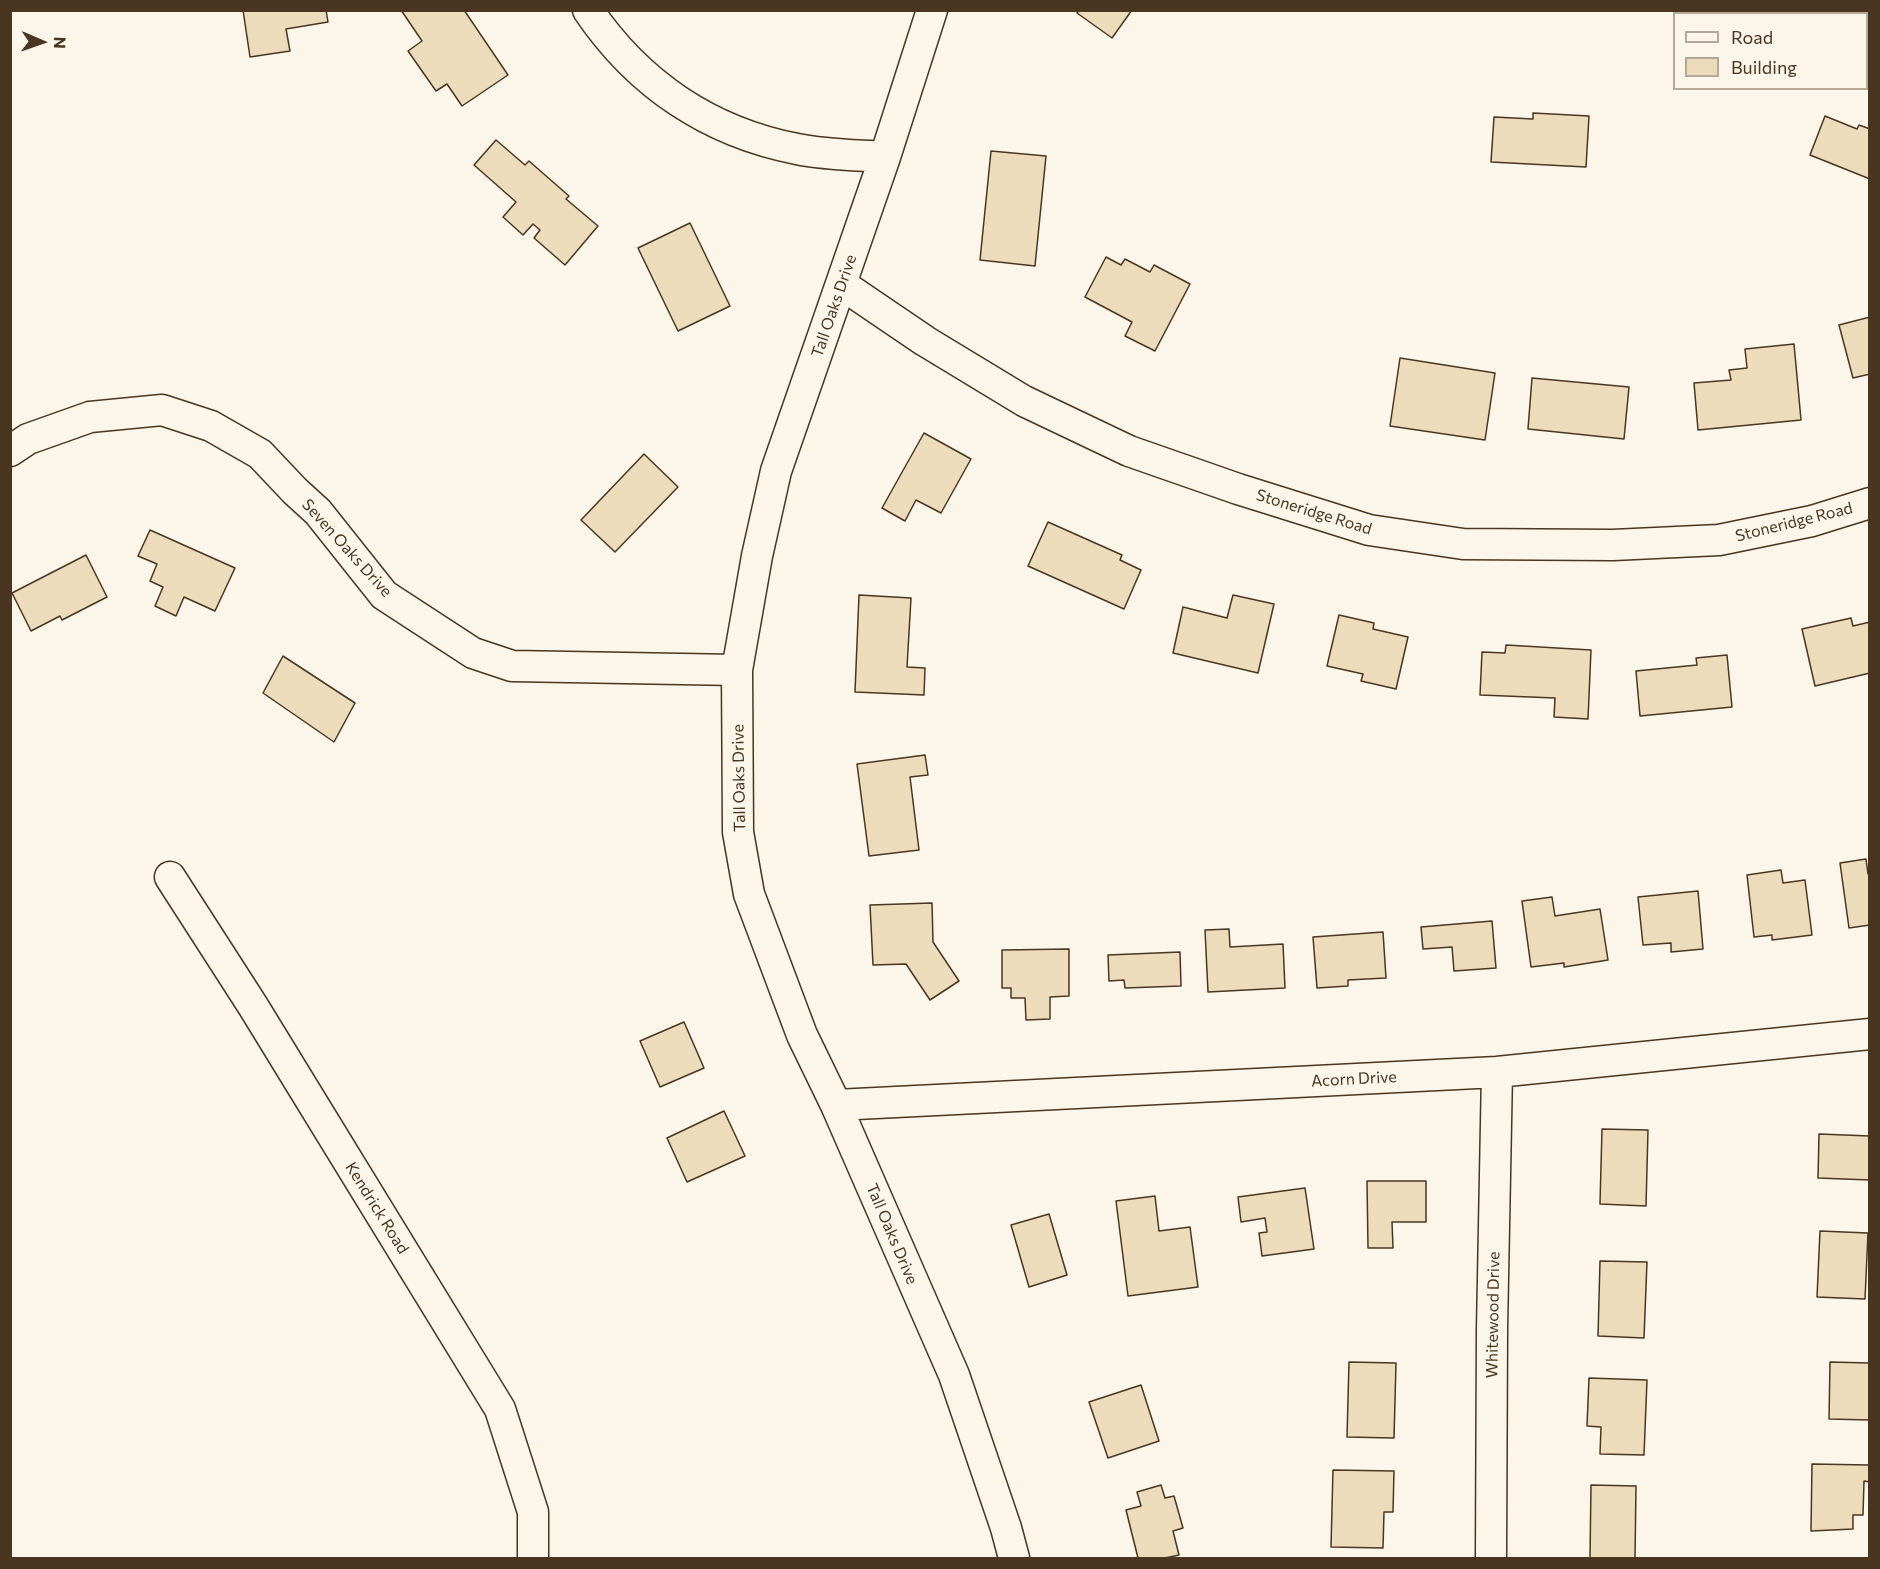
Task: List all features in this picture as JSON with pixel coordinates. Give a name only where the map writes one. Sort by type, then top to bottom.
[{"type":"street","points":[[588,10],[623,56],[647,79],[703,117],[765,142],[832,154],[885,157]]},
{"type":"street","name":"Tall Oaks Drive","points":[[932,10],[885,157],[776,471],[757,556],[737,670],[738,832],[749,894],[802,1035],[836,1105],[954,1375],[1014,1558]]},
{"type":"street","name":"Stoneridge Road","points":[[841,284],[925,341],[1024,401],[1129,451],[1238,489],[1369,530],[1463,544],[1612,545],[1719,540],[1812,521],[1869,503]]},
{"type":"street","name":"Seven Oaks Drive","points":[[10,451],[28,439],[90,417],[162,410],[211,426],[260,454],[318,512],[384,595],[473,653],[512,666],[737,670]]},
{"type":"street","name":"Kendrick Road","points":[[170,877],[253,1005],[500,1409],[533,1512],[533,1558]]},
{"type":"street","name":"Acorn Drive","points":[[836,1105],[1497,1072],[1869,1034]]},
{"type":"street","name":"Whitewood Drive","points":[[1491,1558],[1492,1329],[1497,1072]]},
{"type":"building","points":[[243,10],[326,10],[328,22],[286,29],[290,51],[250,57]]},
{"type":"building","points":[[401,10],[464,10],[508,75],[462,106],[447,84],[436,91],[408,51],[422,41]]},
{"type":"building","points":[[1079,10],[1132,10],[1112,38],[1077,13]]},
{"type":"building","points":[[1533,113],[1589,116],[1586,167],[1491,162],[1494,117],[1533,119]]},
{"type":"building","points":[[1825,116],[1857,129],[1859,125],[1870,129],[1870,179],[1810,155]]},
{"type":"building","points":[[496,140],[525,165],[529,161],[569,196],[566,199],[598,226],[565,265],[534,238],[540,230],[533,224],[523,235],[503,217],[516,202],[474,165]]},
{"type":"building","points":[[991,151],[1046,156],[1035,266],[980,260]]},
{"type":"building","points":[[690,223],[730,306],[678,331],[638,248]]},
{"type":"building","points":[[1106,257],[1121,265],[1125,259],[1150,272],[1154,265],[1190,284],[1155,351],[1125,336],[1132,322],[1085,297]]},
{"type":"building","points":[[1870,317],[1870,374],[1853,378],[1839,325]]},
{"type":"building","points":[[1794,344],[1801,420],[1698,430],[1694,383],[1731,380],[1729,370],[1747,368],[1745,349]]},
{"type":"building","points":[[1400,358],[1495,373],[1485,440],[1390,426]]},
{"type":"building","points":[[1532,378],[1629,387],[1624,439],[1528,429]]},
{"type":"building","points":[[924,433],[971,459],[941,513],[916,500],[905,521],[882,508]]},
{"type":"building","points":[[644,454],[678,487],[615,552],[581,520]]},
{"type":"building","points":[[1048,522],[1122,555],[1120,560],[1141,570],[1124,609],[1028,566]]},
{"type":"building","points":[[150,530],[235,568],[215,611],[184,597],[176,616],[155,606],[163,587],[150,581],[157,564],[138,556]]},
{"type":"building","points":[[86,555],[107,597],[62,620],[60,616],[31,631],[12,593]]},
{"type":"building","points":[[859,595],[911,598],[907,667],[925,668],[924,695],[855,692]]},
{"type":"building","points":[[1233,595],[1274,604],[1258,673],[1173,653],[1183,607],[1227,618]]},
{"type":"building","points":[[1339,615],[1374,623],[1373,629],[1408,637],[1396,689],[1361,681],[1363,674],[1327,666]]},
{"type":"building","points":[[1851,618],[1853,626],[1870,622],[1870,673],[1815,686],[1802,629]]},
{"type":"building","points":[[1506,645],[1591,650],[1588,719],[1554,717],[1555,698],[1480,695],[1482,652],[1505,653]]},
{"type":"building","points":[[1727,655],[1732,707],[1640,716],[1636,671],[1697,665],[1696,658]]},
{"type":"building","points":[[283,656],[355,703],[334,742],[263,693]]},
{"type":"building","points":[[925,755],[928,775],[910,777],[919,850],[869,856],[857,764]]},
{"type":"building","points":[[1866,859],[1868,874],[1870,874],[1870,925],[1849,928],[1840,863]]},
{"type":"building","points":[[1781,870],[1783,883],[1805,880],[1812,935],[1772,940],[1772,935],[1754,937],[1747,875]]},
{"type":"building","points":[[1698,891],[1703,949],[1671,952],[1671,943],[1643,945],[1638,897]]},
{"type":"building","points":[[1552,897],[1555,916],[1600,909],[1608,960],[1564,967],[1564,963],[1531,967],[1522,901]]},
{"type":"building","points":[[932,903],[933,942],[959,981],[930,1000],[906,964],[873,965],[870,905]]},
{"type":"building","points":[[1492,921],[1496,968],[1454,971],[1452,947],[1423,949],[1421,927]]},
{"type":"building","points":[[1229,929],[1230,947],[1283,944],[1285,988],[1208,992],[1205,930]]},
{"type":"building","points":[[1383,932],[1386,978],[1348,980],[1348,986],[1317,988],[1313,937]]},
{"type":"building","points":[[1069,949],[1069,996],[1050,997],[1050,1019],[1026,1020],[1025,998],[1011,998],[1011,988],[1002,988],[1002,950]]},
{"type":"building","points":[[1180,952],[1181,986],[1125,988],[1124,980],[1109,981],[1108,955]]},
{"type":"building","points":[[684,1022],[704,1068],[660,1087],[640,1041]]},
{"type":"building","points":[[724,1111],[745,1156],[687,1182],[667,1138]]},
{"type":"building","points":[[1602,1129],[1648,1130],[1646,1206],[1600,1204]]},
{"type":"building","points":[[1819,1134],[1870,1136],[1870,1180],[1818,1178]]},
{"type":"building","points":[[1367,1181],[1426,1181],[1426,1222],[1392,1222],[1393,1248],[1368,1248]]},
{"type":"building","points":[[1305,1188],[1314,1249],[1262,1256],[1259,1233],[1267,1232],[1265,1218],[1241,1222],[1238,1197]]},
{"type":"building","points":[[1155,1196],[1159,1231],[1190,1227],[1198,1287],[1128,1296],[1116,1201]]},
{"type":"building","points":[[1049,1214],[1067,1275],[1029,1287],[1011,1225]]},
{"type":"building","points":[[1820,1231],[1868,1233],[1865,1299],[1817,1297]]},
{"type":"building","points":[[1600,1261],[1647,1262],[1644,1338],[1598,1336]]},
{"type":"building","points":[[1349,1362],[1396,1363],[1394,1438],[1347,1437]]},
{"type":"building","points":[[1830,1362],[1870,1363],[1870,1420],[1829,1419]]},
{"type":"building","points":[[1589,1378],[1647,1380],[1644,1455],[1600,1454],[1601,1427],[1587,1426]]},
{"type":"building","points":[[1141,1385],[1159,1441],[1108,1458],[1089,1402]]},
{"type":"building","points":[[1812,1464],[1870,1465],[1870,1482],[1864,1481],[1863,1515],[1853,1515],[1853,1529],[1811,1531]]},
{"type":"building","points":[[1333,1470],[1394,1471],[1393,1512],[1384,1512],[1383,1548],[1331,1547]]},
{"type":"building","points":[[1161,1485],[1165,1498],[1174,1496],[1183,1528],[1173,1531],[1179,1555],[1165,1558],[1138,1558],[1126,1510],[1141,1506],[1137,1492]]},
{"type":"building","points":[[1591,1485],[1636,1486],[1635,1558],[1590,1558]]}]
